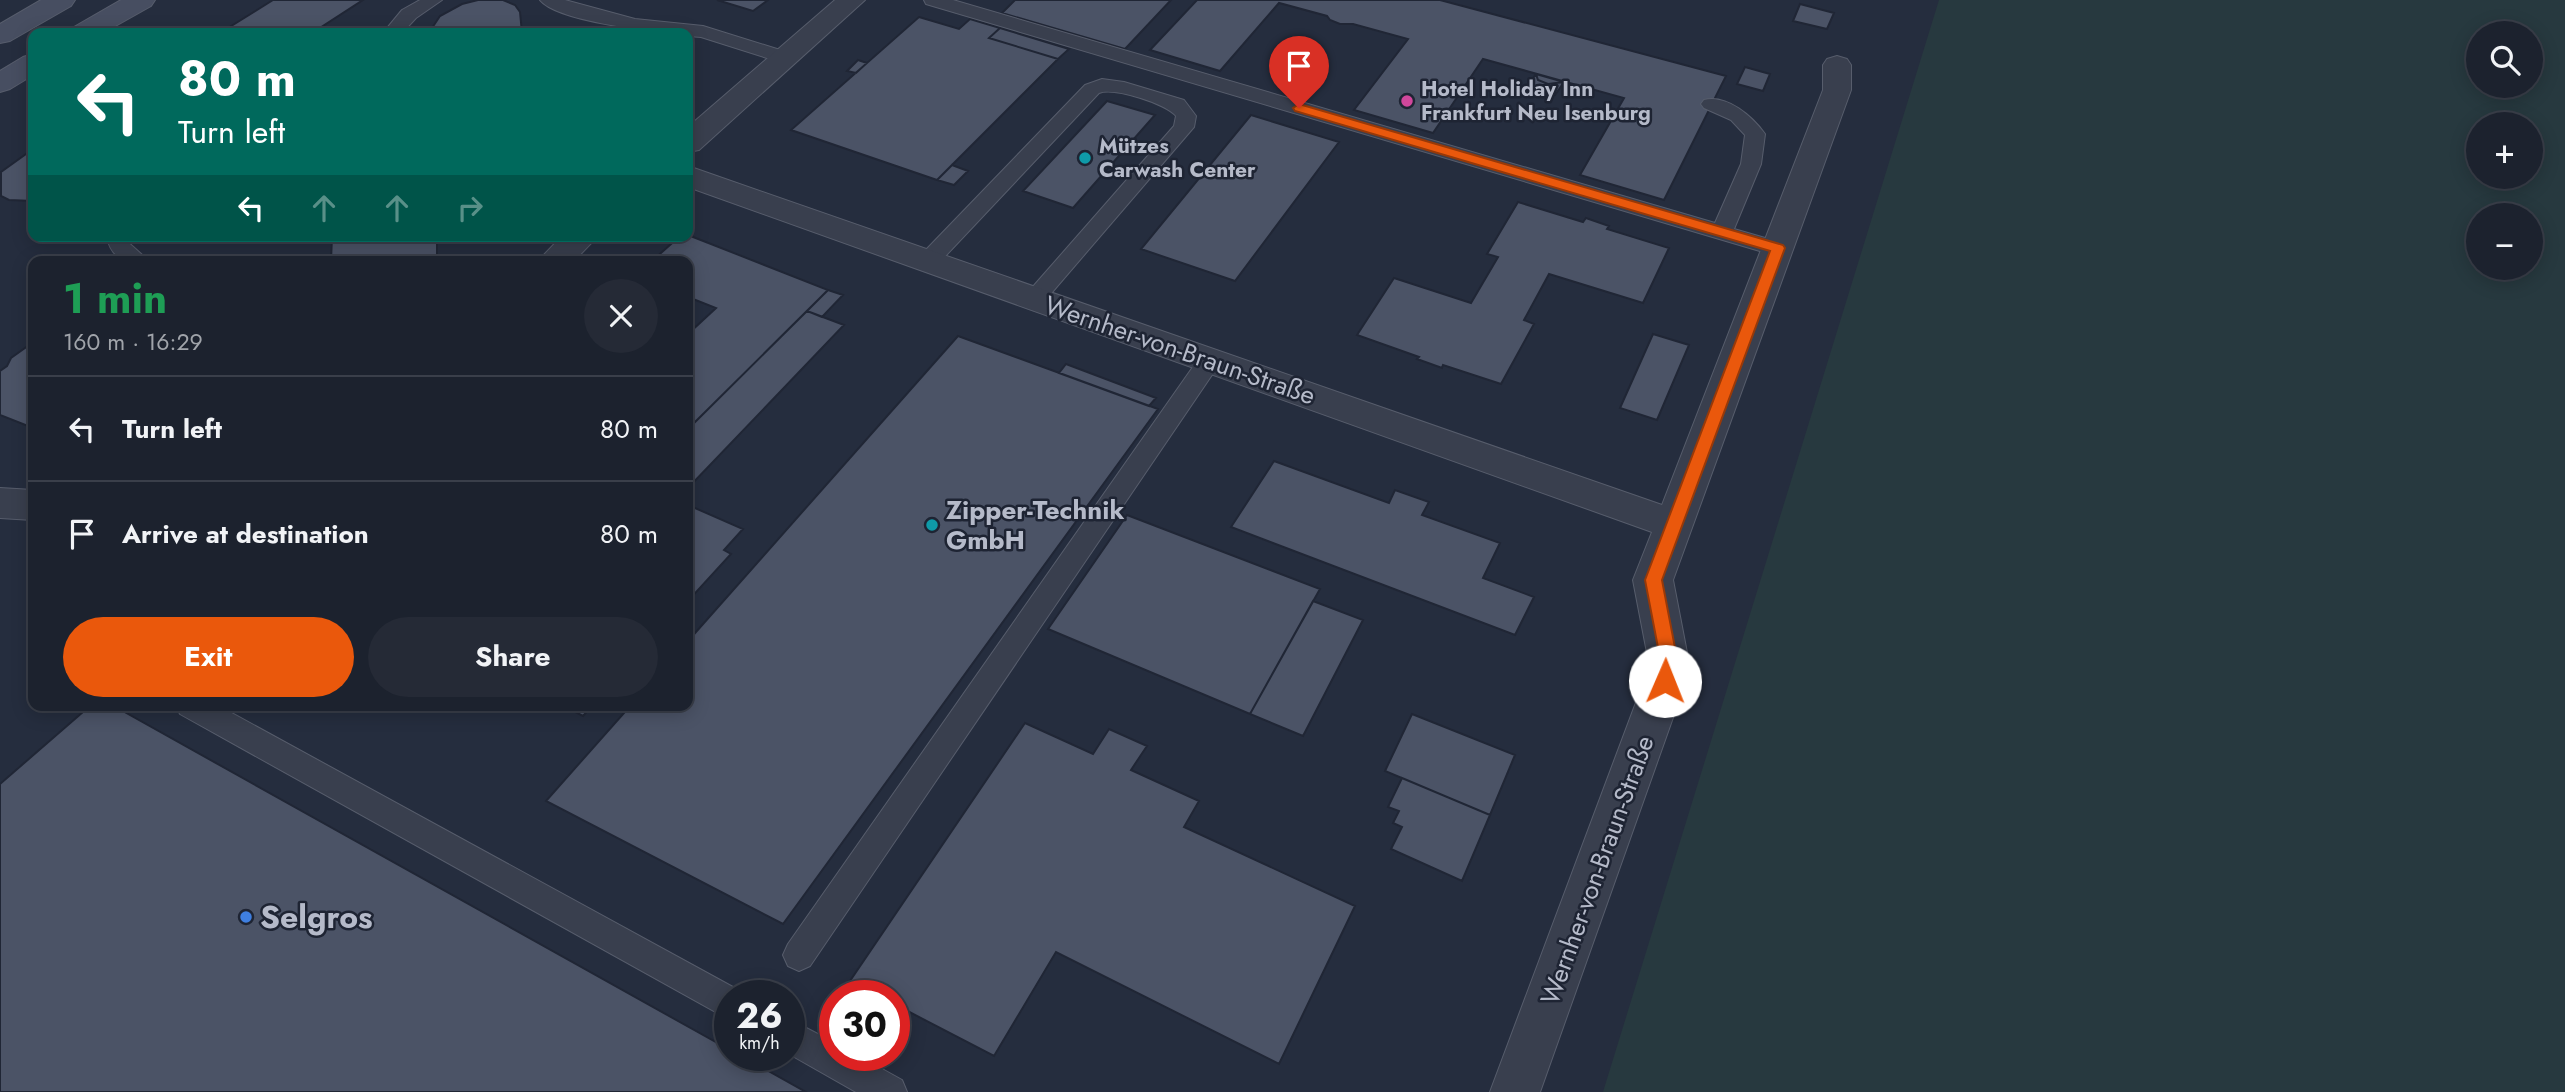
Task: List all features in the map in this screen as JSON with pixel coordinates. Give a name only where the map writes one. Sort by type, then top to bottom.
[{"type":"main road","points":[[0,35],[61,0]]},
{"type":"main road","points":[[93,28],[141,0]]},
{"type":"main road","points":[[0,82],[28,66]]},
{"type":"street","points":[[693,139],[851,0]]},
{"type":"street","name":"Wernher-von-Braun-Straße","points":[[1515,1092],[1665,681],[1668,658],[1653,580],[1837,90],[1837,65]]},
{"type":"street","name":"Wernher-von-Braun-Straße","points":[[693,178],[1673,524]]},
{"type":"street","points":[[560,256],[575,242]]},
{"type":"street","points":[[0,503],[28,505]]},
{"type":"lane","points":[[397,28],[410,14],[433,0]]},
{"type":"lane","points":[[549,0],[571,9],[635,25],[664,28]]},
{"type":"lane","points":[[933,0],[1778,248]]},
{"type":"lane","points":[[693,31],[786,58]]},
{"type":"lane","points":[[928,261],[1093,89],[1102,85],[1117,86],[1177,104],[1186,116],[1184,127],[1034,298]]},
{"type":"lane","points":[[1711,104],[1738,116],[1755,134],[1751,164],[1722,232]]},
{"type":"lane","points":[[119,242],[120,247],[132,256]]},
{"type":"lane","points":[[799,955],[1210,360]]},
{"type":"lane","points":[[201,711],[714,994]]},
{"type":"lane","points":[[805,1045],[890,1092]]},
{"type":"shaded area","points":[[1939,0],[2565,0],[2565,1092],[1603,1092]]},
{"type":"building","points":[[273,0],[363,0],[320,28],[228,28]]},
{"type":"building","points":[[478,0],[503,0],[515,5],[520,12],[522,28],[432,28],[440,16],[462,4]]},
{"type":"building","points":[[717,0],[768,0],[753,11]]},
{"type":"building","points":[[1015,0],[1171,0],[1125,49],[1002,13]]},
{"type":"building","name":"Hotel Holiday Inn Frankfurt Neu Isenburg","points":[[1197,0],[1440,0],[1726,76],[1664,200],[1580,175],[1624,98],[1483,59],[1433,133],[1354,110],[1408,39],[1353,24],[1340,24],[1327,16],[1279,3],[1220,71],[1150,50]]},
{"type":"building","points":[[1800,4],[1834,13],[1827,29],[1793,21]]},
{"type":"building","points":[[919,17],[959,29],[970,19],[1000,28],[989,38],[1058,59],[937,180],[791,130]]},
{"type":"building","points":[[1000,28],[1069,49],[1058,59],[989,38]]},
{"type":"building","points":[[858,60],[867,63],[856,73],[847,71]]},
{"type":"building","points":[[1745,67],[1770,74],[1763,91],[1737,84]]},
{"type":"building","points":[[1536,74],[1564,82],[1555,95],[1527,87]]},
{"type":"building","points":[[1536,74],[1564,82],[1548,84],[1538,80]]},
{"type":"building","name":"Mützes Carwash Center","points":[[1107,101],[1155,115],[1073,208],[1023,191]]},
{"type":"building","points":[[1251,115],[1339,142],[1235,281],[1141,249]]},
{"type":"building","points":[[28,153],[28,201],[9,200],[1,196],[1,172]]},
{"type":"building","points":[[952,165],[968,171],[954,185],[937,180]]},
{"type":"building","points":[[1518,202],[1583,222],[1586,218],[1609,226],[1607,229],[1669,248],[1643,303],[1549,274],[1524,320],[1534,324],[1501,384],[1443,365],[1442,368],[1357,335],[1394,278],[1471,303],[1498,257],[1487,254]]},
{"type":"building","points":[[693,237],[828,290],[693,424],[693,329],[716,308],[693,299],[693,256],[658,256],[673,242],[693,242]]},
{"type":"building","points":[[332,242],[437,242],[437,256],[331,256]]},
{"type":"building","points":[[828,290],[843,295],[822,317],[807,311]]},
{"type":"building","points":[[807,311],[844,325],[693,483],[693,424]]},
{"type":"building","points":[[1653,334],[1689,345],[1657,420],[1620,408]]},
{"type":"building","name":"Zipper-Technik GmbH","points":[[958,336],[1158,409],[783,924],[546,801],[626,711],[693,711],[693,635]]},
{"type":"building","points":[[28,346],[28,426],[0,415],[0,371],[7,366],[11,358]]},
{"type":"building","points":[[1066,364],[1156,398],[1149,406],[1059,373]]},
{"type":"building","points":[[1274,461],[1389,503],[1395,490],[1429,502],[1422,515],[1500,543],[1483,578],[1534,597],[1515,635],[1231,527]]},
{"type":"building","points":[[693,507],[743,529],[724,550],[731,554],[693,596]]},
{"type":"building","points":[[1127,515],[1320,589],[1250,714],[1048,629]]},
{"type":"building","points":[[1313,601],[1363,620],[1303,736],[1250,714]]},
{"type":"building","name":"Selgros","points":[[84,711],[123,711],[714,1041],[714,1071],[769,1071],[806,1092],[0,1092],[0,784]]},
{"type":"building","points":[[573,711],[588,711],[583,716]]},
{"type":"building","points":[[1412,714],[1515,755],[1490,815],[1385,771]]},
{"type":"building","points":[[1025,723],[1093,754],[1109,729],[1147,746],[1131,770],[1199,801],[1184,827],[1355,906],[1279,1064],[1056,952],[994,1056],[910,1012],[910,980],[851,980]]},
{"type":"building","points":[[1402,778],[1490,815],[1462,881],[1391,849],[1402,827],[1393,823],[1399,811],[1388,807]]},
{"type":"place","name":"Hotel Holiday Inn Frankfurt Neu Isenburg","points":[[1407,101]]},
{"type":"place","name":"Mützes Carwash Center","points":[[1085,158]]},
{"type":"place","name":"Zipper-Technik GmbH","points":[[932,525]]},
{"type":"place","name":"Selgros","points":[[246,917]]},
{"type":"route","points":[[1299,108],[1778,248],[1653,580],[1668,658],[1665,681]]}]
